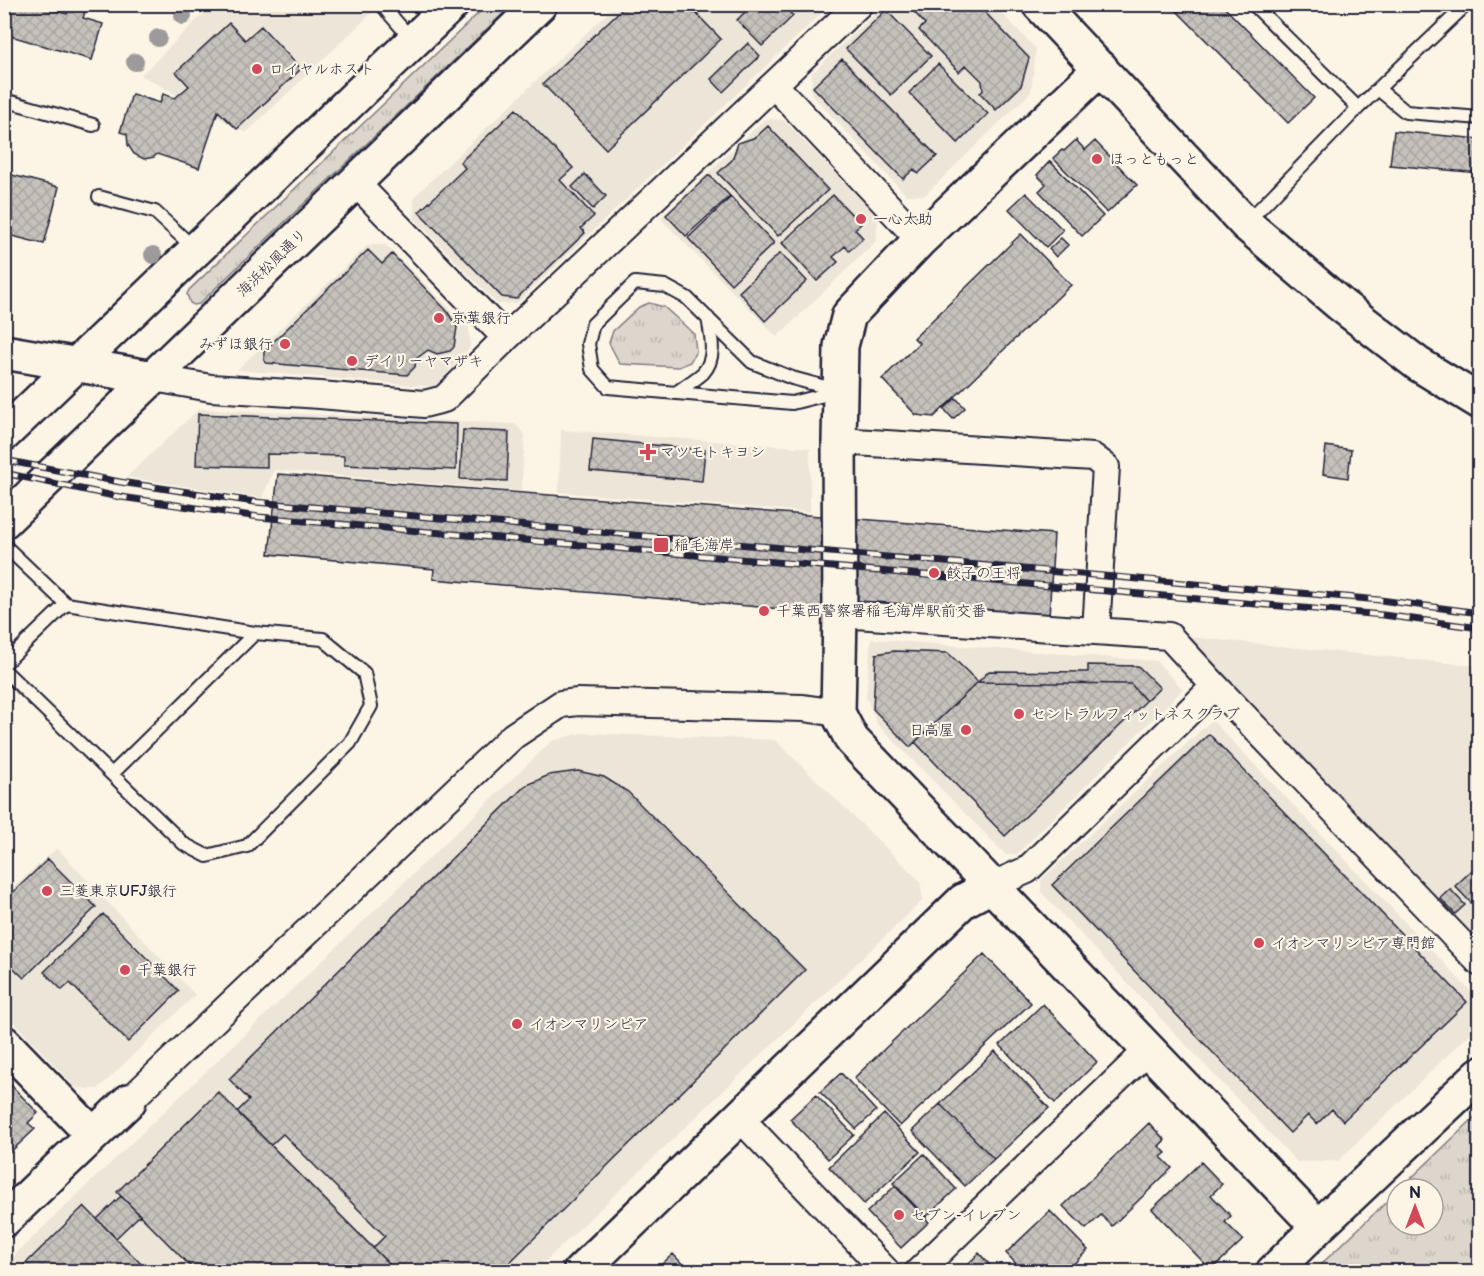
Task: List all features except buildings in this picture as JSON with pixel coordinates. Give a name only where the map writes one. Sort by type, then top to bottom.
[{"type":"street","points":[[4,434],[452,4]]},
{"type":"street","name":"海浜松風通り","points":[[4,521],[540,4]]},
{"type":"street","points":[[4,352],[211,388],[424,404],[444,399],[859,4]]},
{"type":"street","points":[[1039,4],[1246,224],[1341,305],[1418,364],[1479,402]]},
{"type":"street","points":[[1101,68],[920,240],[849,315],[841,346],[838,713],[852,740],[1318,1227]]},
{"type":"street","points":[[774,85],[920,240]]},
{"type":"street","points":[[355,182],[506,338]]},
{"type":"street","points":[[839,441],[1093,457],[1106,467],[1095,631]]},
{"type":"street","points":[[840,614],[1169,636],[1479,963]]},
{"type":"street","points":[[580,1272],[963,901],[1027,870],[1215,686]]},
{"type":"street","points":[[4,1220],[513,736],[561,704],[578,702],[802,708],[838,713]]},
{"type":"street","points":[[4,1043],[92,1134]]},
{"type":"street","points":[[918,1272],[1148,1050]]},
{"type":"street","points":[[1273,1272],[1479,1074]]},
{"type":"street","points":[[740,1118],[887,1272]]},
{"type":"lane","points":[[381,4],[414,42]]},
{"type":"lane","points":[[1253,4],[1358,108]]},
{"type":"lane","points":[[1246,224],[1358,108],[1467,4]]},
{"type":"lane","points":[[1378,89],[1406,112],[1479,118]]},
{"type":"lane","points":[[4,100],[93,125]]},
{"type":"lane","points":[[99,196],[155,212],[196,251]]},
{"type":"lane","points":[[635,283],[665,286],[687,298],[752,363],[792,378],[840,391],[792,403],[608,387],[592,369],[588,344],[593,324],[635,283]]},
{"type":"lane","points":[[676,393],[704,372],[710,362],[712,351],[708,318]]},
{"type":"lane","points":[[4,545],[66,604],[255,633],[323,639],[364,674],[371,706],[350,743],[247,846],[207,856],[184,844],[4,670]]},
{"type":"lane","points":[[4,664],[66,604]]},
{"type":"lane","points":[[112,774],[255,633]]},
{"type":"shaded area","points":[[216,5],[380,5],[246,133],[141,75],[198,19]]},
{"type":"shaded area","points":[[616,5],[830,5],[517,303],[497,304],[414,218],[414,197]]},
{"type":"shaded area","points":[[884,5],[994,5],[1036,49],[1031,92],[925,195],[906,195],[811,94],[812,73]]},
{"type":"shaded area","points":[[765,119],[784,120],[878,218],[876,241],[777,337],[660,218]]},
{"type":"shaded area","points":[[368,245],[386,245],[469,328],[470,347],[435,387],[237,370]]},
{"type":"shaded area","points":[[199,409],[515,424],[525,435],[521,491],[274,470],[262,498],[127,477]]},
{"type":"shaded area","points":[[561,430],[810,448],[810,512],[559,492]]},
{"type":"shaded area","points":[[1189,637],[1479,666],[1479,941]]},
{"type":"shaded area","points":[[871,639],[1156,661],[1183,689],[1017,854],[1006,855],[877,724],[866,697]]},
{"type":"shaded area","name":"イオンマリンピア専門館","points":[[1212,720],[1479,1000],[1479,1025],[1338,1161],[1297,1162],[1041,892],[1041,880]]},
{"type":"shaded area","name":"イオンマリンピア","points":[[581,733],[775,740],[920,881],[923,900],[535,1271],[5,1272],[5,1264],[552,741]]},
{"type":"shaded area","points":[[57,848],[195,995],[98,1089],[76,1088],[5,1013],[5,895]]},
{"type":"green space","points":[[487,5],[512,5],[199,304],[190,303],[187,294],[189,290]]},
{"type":"green space","points":[[649,303],[664,307],[694,334],[696,351],[690,362],[679,367],[620,364],[609,343],[613,331],[639,307]]},
{"type":"green space","points":[[1479,1113],[1479,1271],[1314,1271],[1385,1203],[1385,1237],[1445,1237],[1445,1177],[1412,1177]]},
{"type":"railway","points":[[4,460],[120,482],[255,502],[1380,600],[1480,613]]},
{"type":"railway","points":[[4,473],[114,496],[259,517],[1383,615],[1480,628]]},
{"type":"place","name":"ロイヤルホスト","points":[[257,69]]},
{"type":"place","name":"ほっともっと","points":[[1097,159]]},
{"type":"place","name":"一心太助","points":[[861,219]]},
{"type":"place","name":"京葉銀行","points":[[439,318]]},
{"type":"place","name":"みずほ銀行","points":[[285,344]]},
{"type":"place","name":"デイリーヤマザキ","points":[[352,361]]},
{"type":"place","name":"マツモトキヨシ","points":[[648,452]]},
{"type":"place","name":"稲毛海岸","points":[[661,545]]},
{"type":"place","name":"餃子の王将","points":[[934,573]]},
{"type":"place","name":"千葉西警察署稲毛海岸駅前交番","points":[[764,611]]},
{"type":"place","name":"セントラルフィットネスクラブ","points":[[1019,714]]},
{"type":"place","name":"日高屋","points":[[966,730]]},
{"type":"place","name":"三菱東京UFJ銀行","points":[[47,891]]},
{"type":"place","name":"イオンマリンピア専門館","points":[[1259,943]]},
{"type":"place","name":"千葉銀行","points":[[125,970]]},
{"type":"place","name":"イオンマリンピア","points":[[517,1024]]},
{"type":"place","name":"セブン-イレブン","points":[[899,1215]]}]
